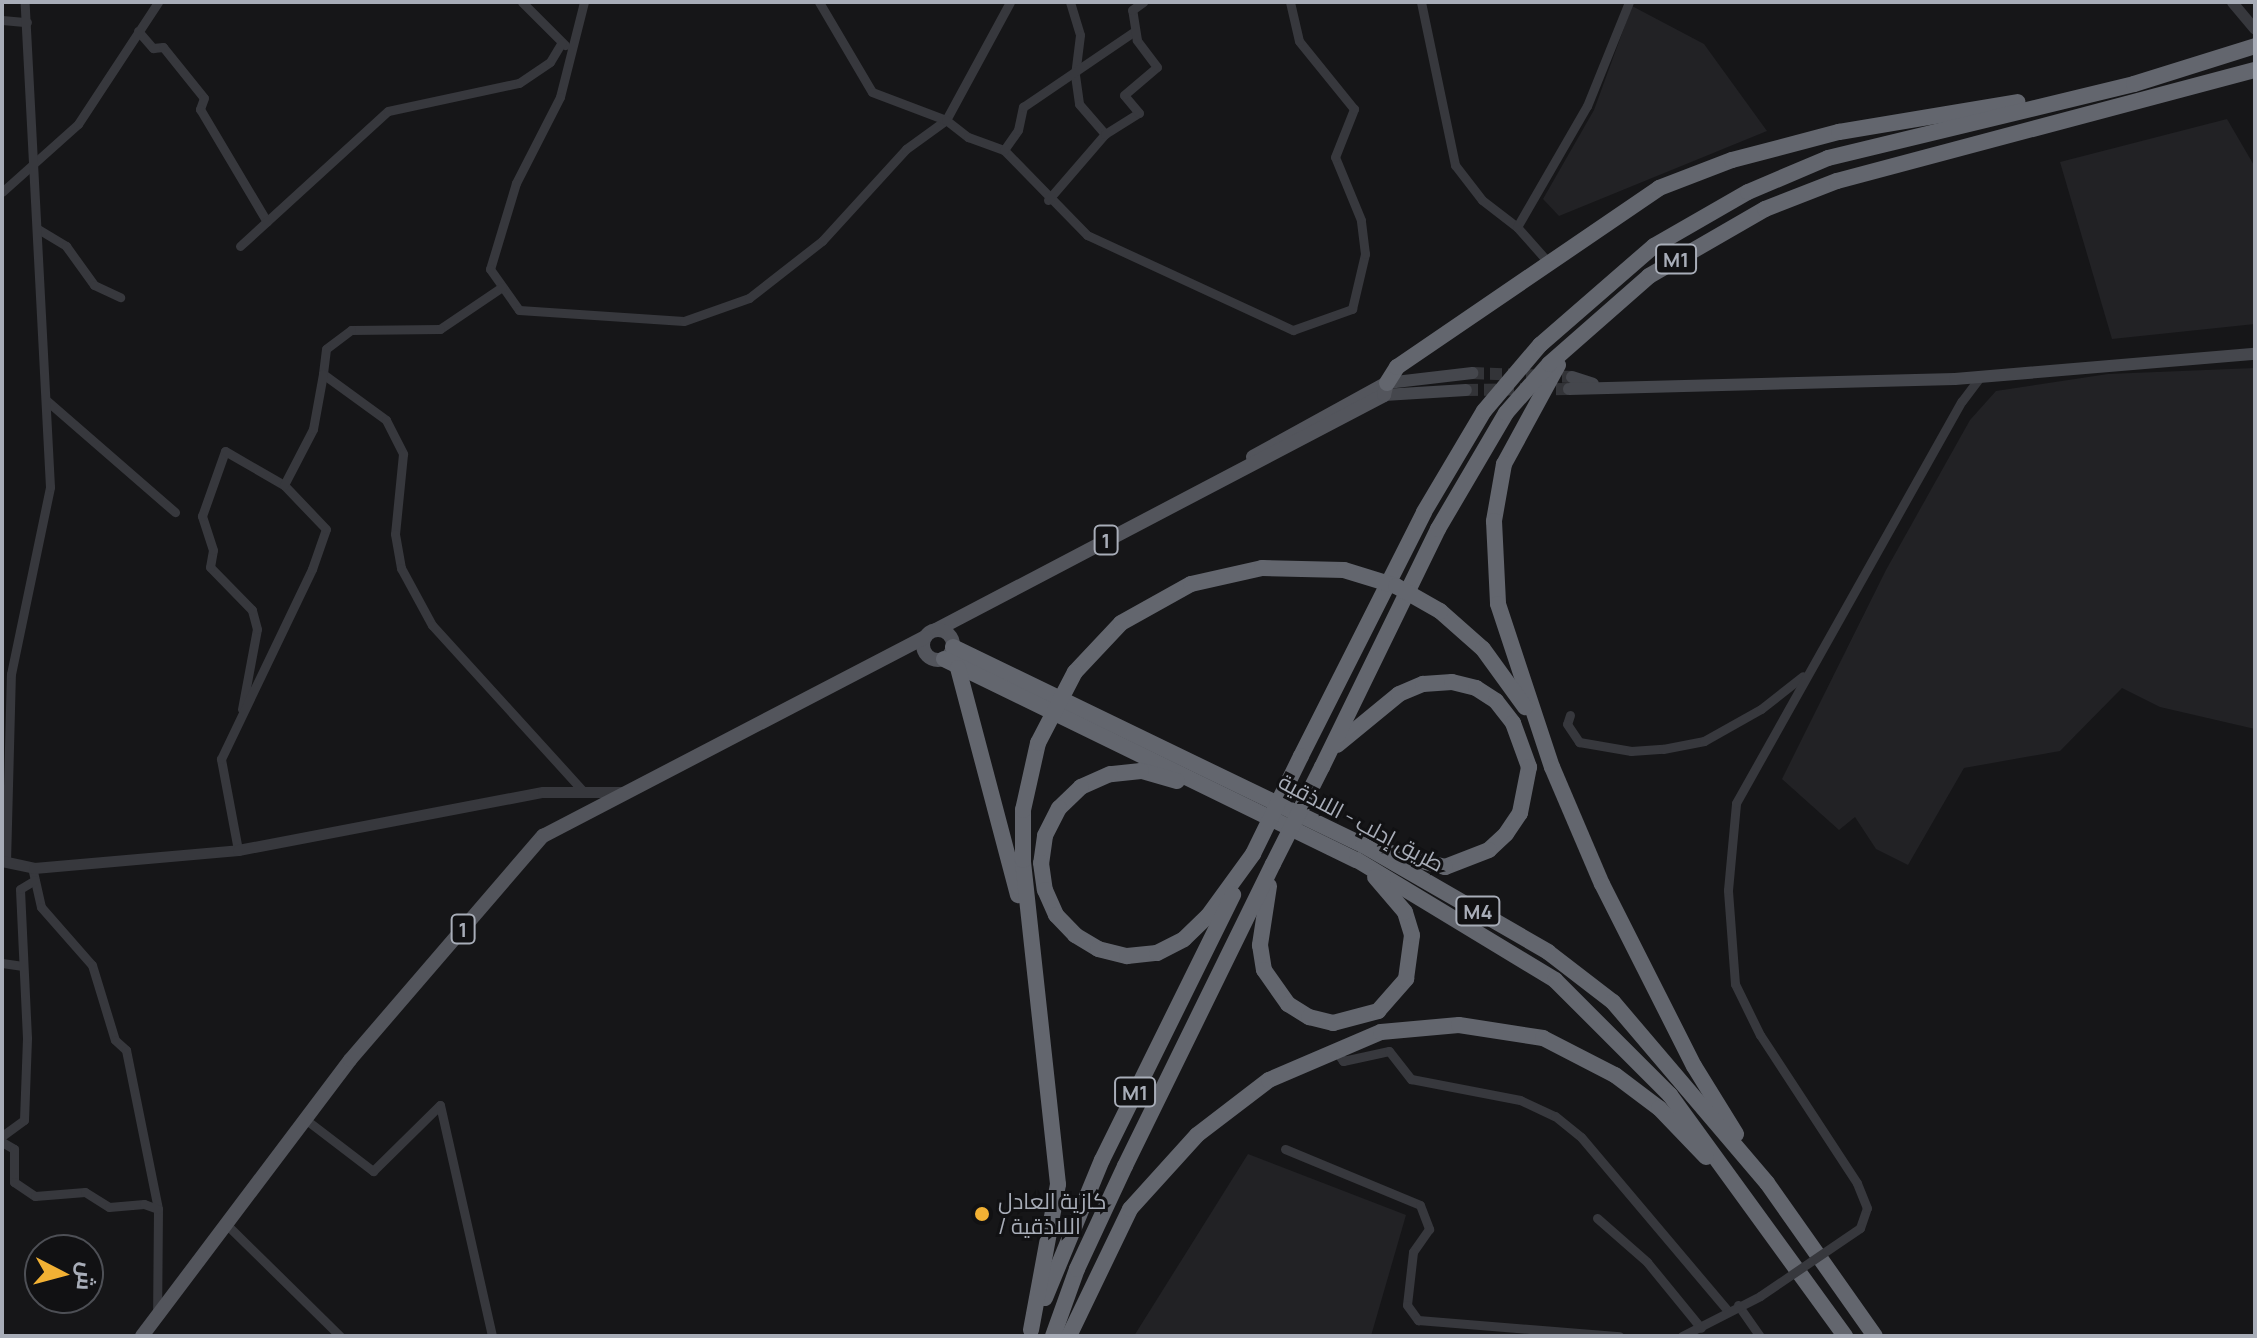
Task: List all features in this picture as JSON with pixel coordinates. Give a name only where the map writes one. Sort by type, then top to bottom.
[{"type":"highway","name":"M1","points":[[1030,1333],[1102,1160],[1424,512],[1484,411],[1540,345],[1654,246],[1748,192],[1828,158],[2134,84],[2255,46]]},
{"type":"highway","name":"M1","points":[[1053,1336],[1113,1192],[1273,864],[1469,471],[1506,413],[1570,347],[1649,276],[1765,209],[1837,181],[2255,70]]},
{"type":"highway","points":[[1386,389],[1397,367],[1659,188],[1732,160],[1839,132],[2134,84]]},
{"type":"highway","points":[[1552,767],[1498,604],[1494,521],[1504,464],[1570,347]]},
{"type":"highway","points":[[1030,1333],[1058,1184],[1029,937],[1023,810],[1038,743],[1075,672],[1121,623],[1191,584],[1262,568],[1344,570],[1396,586],[1440,611],[1506,675],[1552,767],[1627,938],[1694,1066],[1767,1183]]},
{"type":"highway","points":[[947,654],[1029,937]]},
{"type":"highway","name":"طريق إدلب - اللاذقية","points":[[947,654],[1240,802],[1360,852],[1555,980],[1670,1095],[1845,1336]]},
{"type":"highway","name":"طريق إدلب - اللاذقية","points":[[947,654],[1360,852],[1548,952],[1613,1002],[1767,1183],[1875,1336]]},
{"type":"highway","points":[[1330,751],[1399,694],[1423,684],[1452,682],[1496,701],[1524,744],[1529,767],[1520,813],[1489,850],[1445,867],[1360,852]]},
{"type":"highway","points":[[1240,802],[1141,771],[1110,774],[1081,787],[1059,808],[1045,836],[1041,863],[1045,890],[1056,915],[1075,935],[1098,949],[1127,956],[1157,953],[1184,939],[1208,916],[1253,854]]},
{"type":"highway","points":[[1273,864],[1260,945],[1264,970],[1288,1004],[1309,1017],[1333,1023],[1378,1011],[1396,995],[1410,963],[1412,935],[1405,912],[1360,852]]},
{"type":"highway","points":[[1069,1336],[1130,1209],[1165,1166],[1232,1105],[1334,1048],[1381,1032],[1419,1026],[1500,1028],[1543,1038],[1615,1075],[1659,1108],[1749,1202]]},
{"type":"main road","points":[[1571,383],[1980,377],[2255,354]]},
{"type":"main road","points":[[1386,389],[1472,373]]},
{"type":"main road","points":[[1386,389],[1466,390]]},
{"type":"main road","name":"1","points":[[142,1336],[305,1119],[543,836],[930,633],[969,617],[1244,466],[1263,447],[1386,389]]},
{"type":"main road","name":"1","points":[[947,654],[969,617]]},
{"type":"main road","points":[[930,633],[947,654]]},
{"type":"main road","points":[[930,633],[947,654]]},
{"type":"main road","points":[[895,654],[947,654]]},
{"type":"street","points":[[25,2],[30,171],[38,229],[50,487],[11,674],[4,861],[33,873],[238,850],[543,792],[628,792]]},
{"type":"street","points":[[2,191],[30,171],[78,124],[158,2]]},
{"type":"street","points":[[522,2],[572,52]]},
{"type":"street","points":[[584,2],[560,97],[516,183],[490,269],[519,310],[621,320],[684,321],[749,298],[822,241],[906,149],[946,120],[1010,2]]},
{"type":"street","points":[[819,2],[872,92],[946,120],[968,137],[1004,150],[1048,200],[1087,235],[1293,330],[1352,309],[1363,280],[1362,231],[1335,157],[1354,109],[1299,41],[1290,2]]},
{"type":"street","points":[[1070,2],[1080,35],[1075,75],[1079,104],[1105,134]]},
{"type":"street","points":[[1048,200],[1105,134],[1139,113],[1124,95],[1157,67],[1135,31],[1132,10],[1143,2]]},
{"type":"street","points":[[1421,2],[1455,165],[1482,200],[1517,227],[1549,263]]},
{"type":"street","points":[[1517,227],[1587,106],[1629,2]]},
{"type":"street","points":[[2232,2],[2255,29]]},
{"type":"street","points":[[2,20],[27,22]]},
{"type":"street","points":[[138,31],[153,48],[163,47],[204,98],[200,109],[267,222]]},
{"type":"street","points":[[1004,150],[1018,130],[1023,107],[1075,75],[1135,31]]},
{"type":"street","points":[[240,246],[388,111],[519,83],[550,62],[562,42]]},
{"type":"street","points":[[38,229],[66,246],[94,285],[120,297]]},
{"type":"street","points":[[284,485],[313,429],[326,349],[351,330],[440,329],[502,287]]},
{"type":"street","points":[[323,374],[386,420],[403,454],[395,534],[401,568],[432,625],[584,792]]},
{"type":"street","points":[[1682,1336],[1760,1296],[1860,1228],[1867,1208],[1857,1183],[1760,1035],[1735,984],[1728,890],[1736,803],[1980,377]]},
{"type":"street","points":[[46,400],[175,512]]},
{"type":"street","points":[[238,850],[221,759],[240,720],[326,529],[284,485],[225,451],[202,516],[213,550],[210,567],[252,610],[257,629],[240,720]]},
{"type":"street","points":[[1570,715],[1567,724],[1579,742],[1631,751],[1663,749],[1704,741],[1761,709],[1809,672]]},
{"type":"street","points":[[33,873],[20,889],[24,1120],[2,1139],[14,1149],[14,1182],[35,1196],[85,1192],[109,1207],[144,1204],[158,1209]]},
{"type":"street","points":[[33,873],[41,907],[92,965],[115,1040],[126,1050],[158,1209],[157,1314]]},
{"type":"street","points":[[2,963],[23,966]]},
{"type":"street","points":[[1334,1048],[1343,1061],[1389,1051],[1411,1079],[1520,1100],[1555,1116],[1581,1137],[1728,1311]]},
{"type":"street","points":[[305,1119],[373,1171],[440,1105],[492,1336]]},
{"type":"street","points":[[1285,1149],[1420,1205],[1429,1229],[1413,1252],[1407,1305],[1418,1320],[1619,1336]]},
{"type":"street","points":[[1597,1218],[1647,1262],[1701,1328]]},
{"type":"street","points":[[225,1223],[340,1336]]},
{"type":"street","points":[[1738,1305],[1760,1336]]},
{"type":"shaded area","points":[[1632,6],[1704,44],[1767,131],[1559,216],[1543,199],[1594,110]]},
{"type":"shaded area","points":[[2227,119],[2255,167],[2255,324],[2112,339],[2060,162]]},
{"type":"shaded area","points":[[2255,368],[2255,729],[2160,707],[2122,688],[2060,751],[1964,768],[1908,865],[1876,849],[1855,817],[1839,830],[1782,779],[1886,570],[1970,420],[1996,391],[2108,374]]},
{"type":"shaded area","points":[[1248,1154],[1406,1215],[1371,1336],[1134,1336]]},
{"type":"tunnel","points":[[1472,373],[1572,377]]},
{"type":"tunnel","points":[[1466,390],[1569,389]]},
{"type":"place","name":"كازية العادل / اللاذقية","points":[[982,1214]]}]
